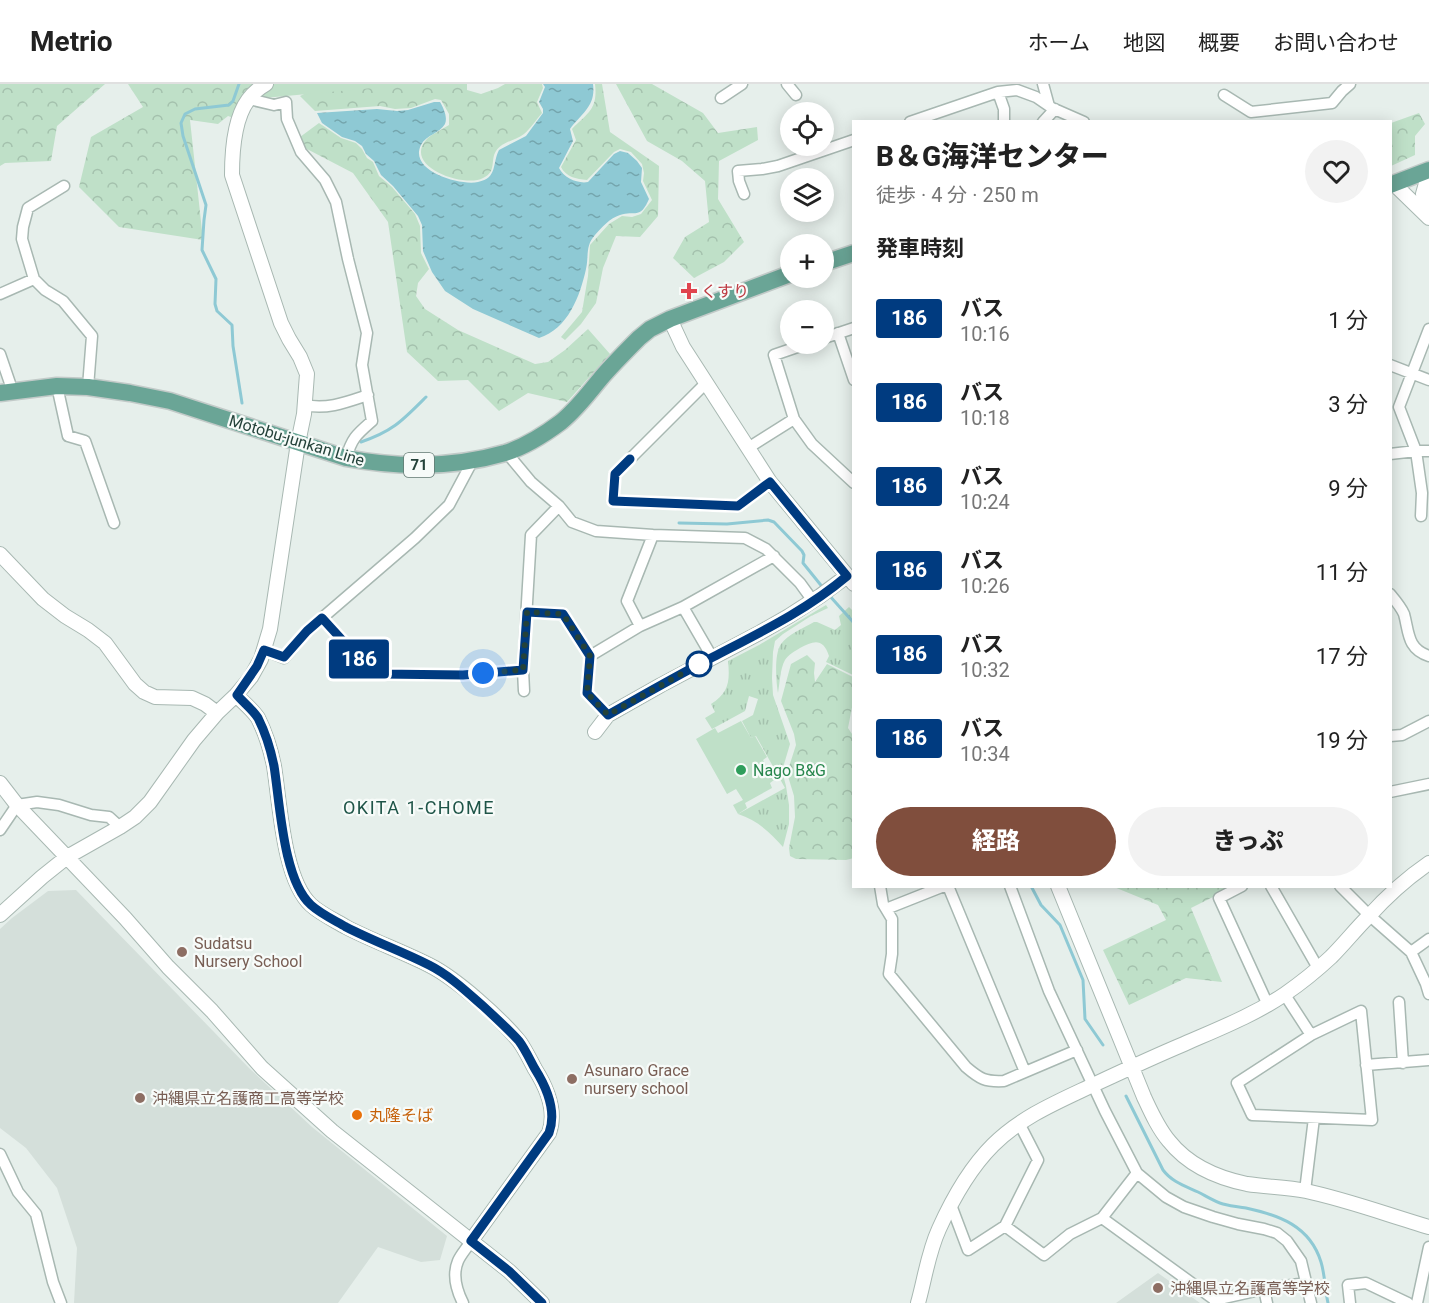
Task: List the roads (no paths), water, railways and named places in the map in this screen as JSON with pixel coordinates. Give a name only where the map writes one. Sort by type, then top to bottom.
[{"type":"main road","points":[[1392,185],[1429,171]]},
{"type":"main road","points":[[834,260],[852,254]]},
{"type":"main road","name":"Motobu-junkan Line","points":[[7,392],[57,386],[88,387],[130,393],[170,401],[346,459],[370,463],[431,465],[473,460],[506,452],[531,441],[562,421],[650,329],[670,319],[780,278]]},
{"type":"street","points":[[0,915],[67,857],[120,827],[135,817],[150,802],[194,740],[217,713],[237,695],[257,666],[264,650],[270,628],[305,405],[307,374],[281,323],[232,175],[232,154],[241,114],[249,99],[266,84]]},
{"type":"street","points":[[721,98],[742,84]]},
{"type":"street","points":[[787,84],[796,95]]},
{"type":"street","points":[[1043,84],[1052,108]]},
{"type":"street","points":[[1224,95],[1251,112],[1332,103],[1350,84]]},
{"type":"street","points":[[916,120],[998,92],[1017,90],[1036,97],[1052,108],[1079,120]]},
{"type":"street","points":[[998,92],[1004,109],[1004,120]]},
{"type":"street","points":[[249,99],[274,105],[286,102],[288,119],[301,152],[325,180],[336,202],[367,333],[362,365],[372,421],[352,441],[346,459]]},
{"type":"street","points":[[1044,120],[1052,108]]},
{"type":"street","points":[[744,194],[738,171],[778,166],[852,141]]},
{"type":"street","points":[[1429,171],[1423,194],[1429,213]]},
{"type":"street","points":[[1392,185],[1429,218]]},
{"type":"street","points":[[63,186],[28,208],[22,239],[34,279],[45,290],[63,301],[92,336],[88,387]]},
{"type":"street","points":[[0,294],[34,279]]},
{"type":"street","points":[[595,732],[608,715],[761,632],[846,581],[770,482],[680,342],[670,319]]},
{"type":"street","points":[[834,334],[852,329]]},
{"type":"street","points":[[1421,516],[1422,493],[1416,451],[1399,407],[1429,329]]},
{"type":"street","points":[[838,333],[852,374]]},
{"type":"street","points":[[780,353],[774,355],[794,419],[812,444],[849,473]]},
{"type":"street","points":[[0,354],[7,392]]},
{"type":"street","points":[[1392,365],[1429,380]]},
{"type":"street","points":[[706,383],[615,474],[613,501],[738,506],[770,482]]},
{"type":"street","points":[[57,386],[68,436],[85,441],[114,523]]},
{"type":"street","points":[[305,405],[315,407],[339,404],[368,395]]},
{"type":"street","points":[[748,448],[794,419]]},
{"type":"street","points":[[1392,454],[1429,451]]},
{"type":"street","points":[[506,452],[531,482],[559,506],[572,522],[596,531],[745,538],[766,549],[817,598]]},
{"type":"street","points":[[264,650],[284,657],[307,631],[415,538],[449,505],[473,460]]},
{"type":"street","points":[[524,691],[523,670],[531,535],[559,506]]},
{"type":"street","points":[[640,626],[627,601],[652,535]]},
{"type":"street","points":[[0,554],[42,599],[105,643],[135,684],[144,692],[154,697],[192,698],[217,713]]},
{"type":"street","points":[[590,656],[640,626],[683,607],[774,556]]},
{"type":"street","points":[[1392,597],[1403,611],[1409,638],[1421,654],[1429,656]]},
{"type":"street","points":[[683,607],[712,657]]},
{"type":"street","points":[[527,612],[563,614],[590,656],[587,693],[608,715]]},
{"type":"street","points":[[322,618],[364,664],[381,674],[463,675],[523,670]]},
{"type":"street","points":[[237,695],[257,717],[274,763],[292,876],[310,904],[328,917],[430,966],[453,980],[520,1043],[543,1082],[551,1107],[553,1124],[549,1133],[458,1262],[454,1276],[463,1303]]},
{"type":"street","points":[[1392,736],[1402,735],[1429,722]]},
{"type":"street","points":[[0,783],[17,805],[212,1011],[262,1068],[332,1131],[509,1271],[542,1303]]},
{"type":"street","points":[[1392,792],[1429,784]]},
{"type":"street","points":[[0,830],[17,805],[37,802],[109,817],[120,827]]},
{"type":"street","points":[[918,1303],[938,1231],[951,1205],[993,1144],[1019,1123],[1056,1102],[1268,1005],[1333,956],[1392,892],[1429,863]]},
{"type":"street","points":[[880,888],[883,904],[892,919],[892,954],[889,974],[966,1067],[979,1078],[992,1082],[1004,1081],[1077,1050]]},
{"type":"street","points":[[886,909],[941,888]]},
{"type":"street","points":[[947,888],[1025,1072]]},
{"type":"street","points":[[1011,888],[1049,991],[1105,1111],[1137,1173],[1166,1197],[1184,1207],[1238,1224],[1277,1233],[1287,1241],[1300,1261],[1311,1303]]},
{"type":"street","points":[[1059,888],[1144,1097],[1169,1142],[1183,1155],[1197,1165],[1228,1180],[1305,1191],[1429,1227]]},
{"type":"street","points":[[1238,888],[1219,898],[1268,1005]]},
{"type":"street","points":[[1272,888],[1318,968]]},
{"type":"street","points":[[1342,888],[1411,952],[1428,987]]},
{"type":"street","points":[[1411,952],[1429,939]]},
{"type":"street","points":[[1285,994],[1311,1035]]},
{"type":"street","points":[[1399,1002],[1403,1063]]},
{"type":"street","points":[[1360,1011],[1372,1120],[1252,1115],[1237,1083],[1311,1035],[1360,1011]]},
{"type":"street","points":[[1366,1065],[1429,1060]]},
{"type":"street","points":[[1305,1191],[1314,1118]]},
{"type":"street","points":[[951,1205],[968,1250],[1005,1226],[1038,1160],[1019,1123]]},
{"type":"street","points":[[0,1154],[18,1192],[36,1214],[52,1282],[61,1303]]},
{"type":"street","points":[[1005,1226],[1044,1255],[1070,1234],[1102,1218],[1137,1173]]},
{"type":"street","points":[[1102,1218],[1215,1301],[1306,1283]]},
{"type":"street","points":[[1417,1303],[1429,1247]]},
{"type":"street","points":[[1350,1303],[1348,1286],[1366,1283],[1408,1303]]},
{"type":"street","points":[[1264,1290],[1267,1303]]},
{"type":"water","points":[[543,84],[593,84],[590,104],[570,129],[573,141],[559,168],[561,172],[572,180],[588,182],[614,154],[620,151],[628,153],[642,168],[641,182],[649,199],[640,212],[616,216],[595,235],[590,243],[583,279],[571,310],[558,327],[539,338],[473,309],[445,291],[432,272],[423,251],[422,225],[418,216],[381,175],[374,161],[366,154],[362,146],[342,137],[322,123],[317,113],[377,109],[397,111],[440,102],[446,115],[446,121],[440,130],[421,145],[419,154],[422,162],[438,175],[449,179],[460,182],[478,182],[492,174],[499,150],[526,136],[543,113],[539,102],[545,87]]},
{"type":"waterway","points":[[239,84],[233,101],[229,105],[195,109],[185,114],[181,123],[183,136],[206,205],[202,250],[216,279],[217,311],[232,325],[242,403]]},
{"type":"waterway","points":[[361,442],[397,424],[426,397]]},
{"type":"waterway","points":[[679,523],[727,524],[768,520],[774,522],[802,551],[803,563],[824,589]]},
{"type":"waterway","points":[[828,594],[852,621]]},
{"type":"waterway","points":[[1032,888],[1041,905],[1060,925],[1083,980],[1085,1019],[1103,1045]]},
{"type":"waterway","points":[[1126,1096],[1163,1170],[1170,1178],[1217,1202],[1270,1214],[1292,1224],[1309,1239],[1321,1262],[1328,1303]]},
{"type":"place","name":"くすり","points":[[689,291]]},
{"type":"place","name":"Nago B&G","points":[[741,770]]},
{"type":"place","name":"Sudatsu Nursery School","points":[[182,952]]},
{"type":"place","name":"Asunaro Grace nursery school","points":[[572,1079]]},
{"type":"place","name":"沖縄県立名護商工高等学校","points":[[140,1098]]},
{"type":"place","name":"丸隆そば","points":[[357,1115]]},
{"type":"place","name":"沖縄県立名護高等学校","points":[[1158,1288]]},
{"type":"district","name":"OKITA 1-CHOME","points":[[419,808]]}]
